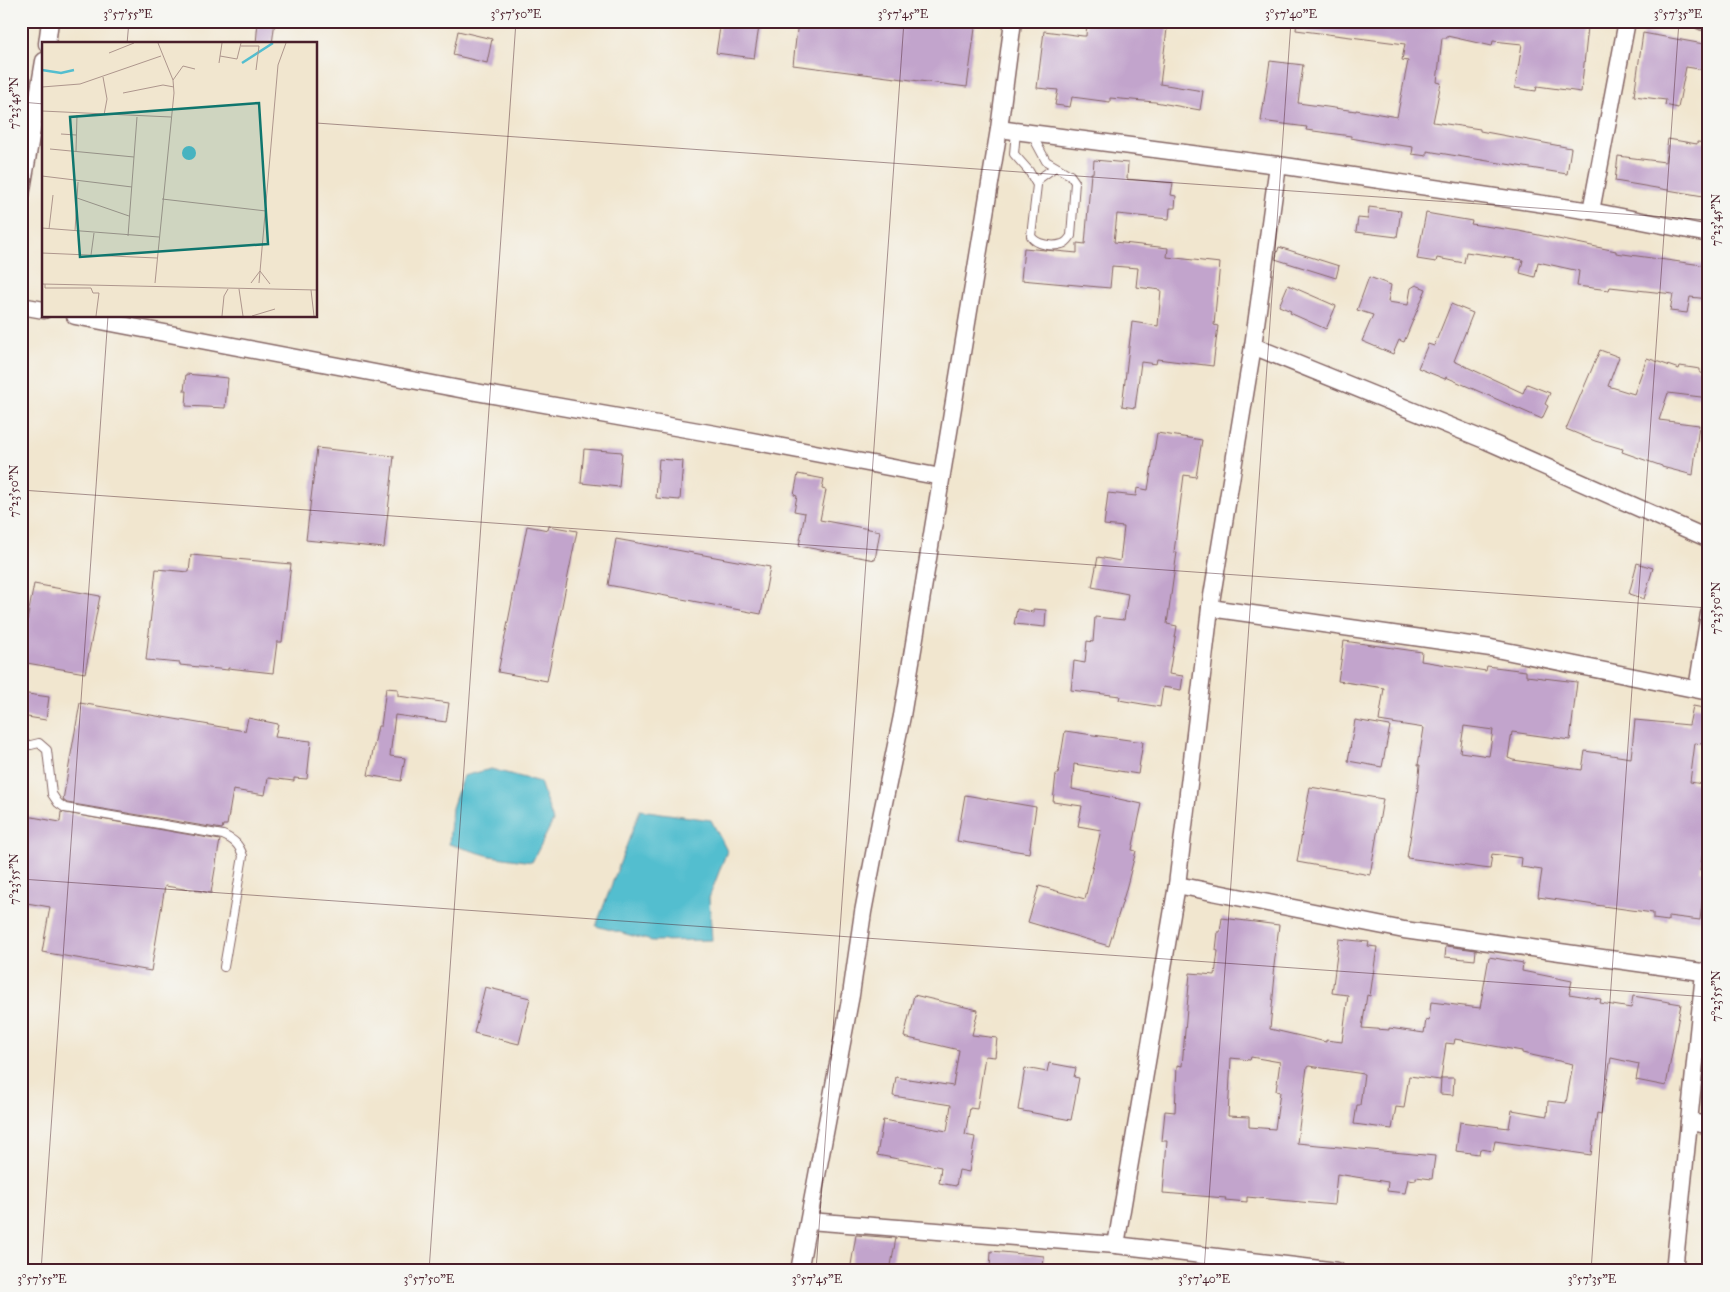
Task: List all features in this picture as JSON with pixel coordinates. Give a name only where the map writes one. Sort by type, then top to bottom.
[{"type":"street","points":[[47,42],[50,21]]},
{"type":"street","points":[[799,1271],[851,995],[865,902],[902,716],[998,129],[1013,21]]},
{"type":"street","points":[[1591,211],[1627,21]]},
{"type":"street","points":[[1701,21],[1709,22]]},
{"type":"street","points":[[21,195],[42,73]]},
{"type":"street","points":[[998,129],[1278,165],[1591,211],[1709,234]]},
{"type":"street","points":[[1116,1245],[1177,885],[1210,608],[1254,346],[1278,165]]},
{"type":"street","points":[[21,306],[42,310]]},
{"type":"street","points":[[86,318],[470,391],[716,434],[941,477]]},
{"type":"street","points":[[1254,346],[1487,441],[1709,539]]},
{"type":"street","points":[[1210,608],[1491,648],[1703,691],[1709,614]]},
{"type":"street","points":[[1177,885],[1404,930],[1707,973],[1674,1271]]},
{"type":"street","points":[[1689,1122],[1709,1124]]},
{"type":"street","points":[[809,1220],[1116,1245],[1337,1271]]},
{"type":"lane","points":[[1016,131],[1014,154],[1029,171],[1038,188],[1032,236],[1034,241],[1056,245],[1064,244],[1071,236],[1075,185],[1073,178],[1044,158],[1032,134]]},
{"type":"lane","points":[[1036,182],[1055,167]]},
{"type":"lane","points":[[21,745],[39,744],[47,750],[52,794],[58,803],[65,808],[223,835],[234,840],[240,847],[243,856],[224,967]]},
{"type":"water","points":[[491,769],[540,782],[553,821],[532,862],[490,856],[449,844],[452,808],[463,776]]},
{"type":"water","points":[[640,810],[711,820],[727,851],[709,898],[712,940],[652,941],[596,926]]},
{"type":"building","points":[[258,21],[275,21],[272,42],[256,42]]},
{"type":"building","points":[[721,21],[760,21],[754,58],[716,53]]},
{"type":"building","points":[[798,21],[976,21],[967,87],[793,65]]},
{"type":"building","points":[[1087,21],[1168,21],[1160,84],[1203,91],[1200,110],[1155,102],[1110,98],[1110,102],[1072,97],[1070,107],[1055,105],[1058,90],[1037,88],[1044,31],[1086,36]]},
{"type":"building","points":[[1297,21],[1532,21],[1588,27],[1581,92],[1537,86],[1536,91],[1515,88],[1522,44],[1493,41],[1492,46],[1447,36],[1447,38],[1442,38],[1437,82],[1441,83],[1433,122],[1480,129],[1480,131],[1571,148],[1567,174],[1427,151],[1427,156],[1412,154],[1413,147],[1383,144],[1351,138],[1351,136],[1306,130],[1307,127],[1261,121],[1270,61],[1303,65],[1298,103],[1397,117],[1408,61],[1402,60],[1405,44],[1296,30]]},
{"type":"building","points":[[458,31],[492,39],[487,63],[453,55]]},
{"type":"building","points":[[1643,33],[1709,45],[1706,70],[1686,67],[1678,108],[1665,105],[1666,100],[1634,96]]},
{"type":"building","points":[[1668,139],[1697,144],[1697,142],[1709,143],[1709,197],[1615,181],[1618,156],[1665,162]]},
{"type":"building","points":[[1094,160],[1128,163],[1127,179],[1173,183],[1171,195],[1176,196],[1175,208],[1170,208],[1169,219],[1117,214],[1114,242],[1168,248],[1167,257],[1220,263],[1214,325],[1218,326],[1213,366],[1157,359],[1156,364],[1141,362],[1135,408],[1122,406],[1132,322],[1158,326],[1161,290],[1136,287],[1138,268],[1112,266],[1110,288],[1021,280],[1024,248],[1077,253],[1077,243],[1085,244],[1091,173],[1093,173]]},
{"type":"building","points":[[1369,207],[1401,211],[1397,237],[1356,232],[1358,218],[1368,219]]},
{"type":"building","points":[[1426,213],[1472,221],[1471,224],[1519,231],[1616,251],[1616,253],[1709,266],[1709,299],[1690,297],[1687,313],[1670,311],[1673,294],[1610,287],[1609,290],[1577,286],[1579,271],[1538,262],[1535,277],[1520,273],[1523,260],[1466,252],[1464,263],[1437,258],[1436,262],[1417,259]]},
{"type":"building","points":[[1279,247],[1339,266],[1336,278],[1275,259]]},
{"type":"building","points":[[1369,277],[1391,285],[1388,302],[1408,305],[1411,288],[1416,285],[1426,289],[1404,342],[1399,340],[1393,354],[1362,341],[1373,315],[1357,310]]},
{"type":"building","points":[[1288,285],[1336,306],[1326,329],[1279,306]]},
{"type":"building","points":[[1451,304],[1473,313],[1454,361],[1523,393],[1527,384],[1550,393],[1545,404],[1548,406],[1542,419],[1446,377],[1445,379],[1418,368],[1428,344],[1434,346]]},
{"type":"building","points":[[1600,350],[1619,357],[1608,386],[1634,394],[1647,358],[1679,369],[1680,366],[1700,369],[1700,373],[1709,374],[1709,398],[1668,393],[1659,420],[1699,425],[1693,475],[1662,467],[1622,452],[1623,449],[1595,441],[1566,429]]},
{"type":"building","points":[[186,374],[228,378],[225,408],[186,406],[187,391],[184,391]]},
{"type":"building","points":[[1157,433],[1202,440],[1196,477],[1184,475],[1174,552],[1177,552],[1167,624],[1177,626],[1169,674],[1183,676],[1181,690],[1163,687],[1160,707],[1119,700],[1120,696],[1071,690],[1074,661],[1085,663],[1087,641],[1093,642],[1095,617],[1124,620],[1128,594],[1092,587],[1098,557],[1120,561],[1124,527],[1104,525],[1108,493],[1136,496],[1137,488],[1148,490]]},
{"type":"building","points":[[317,448],[394,456],[384,548],[306,540]]},
{"type":"building","points":[[584,449],[622,452],[619,487],[581,483]]},
{"type":"building","points":[[659,459],[683,461],[680,500],[656,498]]},
{"type":"building","points":[[798,474],[824,479],[822,489],[826,490],[820,520],[880,531],[875,560],[799,546],[805,513],[794,511],[797,496],[794,495]]},
{"type":"building","points":[[527,526],[548,530],[549,526],[577,531],[547,681],[498,672]]},
{"type":"building","points":[[616,539],[770,567],[761,614],[608,585]]},
{"type":"building","points":[[191,555],[291,564],[282,642],[277,642],[273,673],[228,668],[228,670],[146,660],[156,569],[189,572]]},
{"type":"building","points":[[1637,563],[1653,568],[1644,599],[1629,594]]},
{"type":"building","points":[[34,584],[100,596],[85,673],[21,662],[21,652]]},
{"type":"building","points":[[1017,609],[1033,612],[1033,609],[1046,610],[1045,627],[1014,624]]},
{"type":"building","points":[[1344,641],[1422,652],[1421,661],[1486,671],[1487,666],[1526,671],[1526,676],[1577,682],[1570,740],[1512,732],[1508,758],[1582,770],[1585,751],[1631,758],[1635,720],[1689,725],[1693,706],[1709,709],[1709,745],[1695,743],[1690,782],[1709,785],[1709,814],[1700,870],[1706,871],[1700,920],[1668,916],[1668,921],[1653,919],[1653,913],[1538,897],[1542,870],[1521,867],[1522,858],[1492,854],[1490,869],[1407,858],[1417,796],[1420,765],[1418,765],[1424,728],[1379,721],[1384,688],[1338,681]],"holes":[[[1464,726],[1493,730],[1489,756],[1460,752]]]},
{"type":"building","points":[[386,688],[398,689],[398,696],[449,703],[446,722],[395,715],[390,756],[405,758],[401,781],[368,775],[378,726],[381,726]]},
{"type":"building","points":[[21,693],[49,697],[46,720],[21,716]]},
{"type":"building","points":[[80,703],[245,731],[248,718],[278,724],[275,737],[311,741],[307,779],[294,778],[294,781],[268,778],[265,795],[233,790],[227,825],[223,825],[222,829],[67,803],[63,800]]},
{"type":"building","points":[[1355,720],[1390,726],[1382,767],[1348,761]]},
{"type":"building","points":[[1065,731],[1143,742],[1138,774],[1074,764],[1072,789],[1142,804],[1132,850],[1136,851],[1109,946],[1028,922],[1039,886],[1085,899],[1101,830],[1078,826],[1082,806],[1053,802],[1056,774],[1058,774]]},
{"type":"building","points":[[1310,787],[1383,799],[1370,875],[1297,862]]},
{"type":"building","points":[[965,795],[1036,807],[1029,853],[957,841]]},
{"type":"building","points":[[61,812],[220,840],[211,893],[165,886],[151,971],[42,952],[50,907],[21,902],[21,815],[60,822]]},
{"type":"building","points":[[1222,918],[1279,925],[1273,974],[1275,975],[1270,1029],[1326,1042],[1326,1040],[1342,1042],[1348,995],[1332,993],[1339,939],[1369,942],[1368,946],[1377,947],[1370,996],[1367,995],[1362,1028],[1389,1030],[1389,1028],[1424,1033],[1426,1020],[1429,1021],[1431,1002],[1480,1008],[1489,957],[1523,963],[1522,971],[1572,981],[1569,994],[1601,999],[1600,1003],[1631,1008],[1633,996],[1681,1004],[1666,1086],[1636,1080],[1639,1064],[1611,1058],[1601,1114],[1597,1113],[1591,1155],[1495,1141],[1493,1151],[1480,1149],[1479,1154],[1456,1151],[1460,1122],[1509,1128],[1512,1110],[1547,1116],[1548,1101],[1566,1103],[1573,1064],[1522,1053],[1522,1051],[1455,1039],[1454,1044],[1446,1043],[1440,1080],[1409,1076],[1404,1108],[1396,1107],[1392,1129],[1354,1124],[1357,1105],[1360,1105],[1364,1074],[1309,1066],[1307,1067],[1297,1143],[1435,1156],[1432,1179],[1416,1177],[1416,1180],[1408,1179],[1405,1193],[1387,1191],[1388,1182],[1337,1174],[1334,1205],[1247,1197],[1247,1202],[1225,1200],[1226,1198],[1163,1193],[1167,1141],[1162,1141],[1165,1111],[1175,1112],[1177,1065],[1182,1066],[1190,973],[1215,975],[1218,932],[1220,932]],"holes":[[[1251,1057],[1280,1062],[1276,1091],[1280,1092],[1275,1129],[1249,1127],[1249,1117],[1228,1116],[1231,1058],[1250,1060]]]},
{"type":"building","points":[[1446,946],[1476,950],[1475,960],[1445,957]]},
{"type":"building","points":[[485,987],[530,998],[519,1044],[474,1033]]},
{"type":"building","points":[[914,995],[978,1010],[972,1035],[997,1038],[995,1057],[985,1056],[977,1109],[970,1108],[965,1135],[975,1137],[969,1172],[959,1170],[956,1186],[939,1183],[941,1167],[877,1155],[883,1120],[947,1131],[951,1105],[893,1096],[896,1077],[953,1086],[959,1050],[904,1037]]},
{"type":"building","points":[[1049,1063],[1076,1068],[1074,1077],[1079,1078],[1071,1120],[1018,1110],[1025,1068],[1047,1072]]},
{"type":"building","points":[[1441,1078],[1454,1078],[1453,1095],[1440,1094]]},
{"type":"building","points":[[856,1235],[896,1238],[890,1271],[850,1271]]},
{"type":"building","points":[[991,1251],[1044,1256],[1043,1271],[990,1271]]}]
